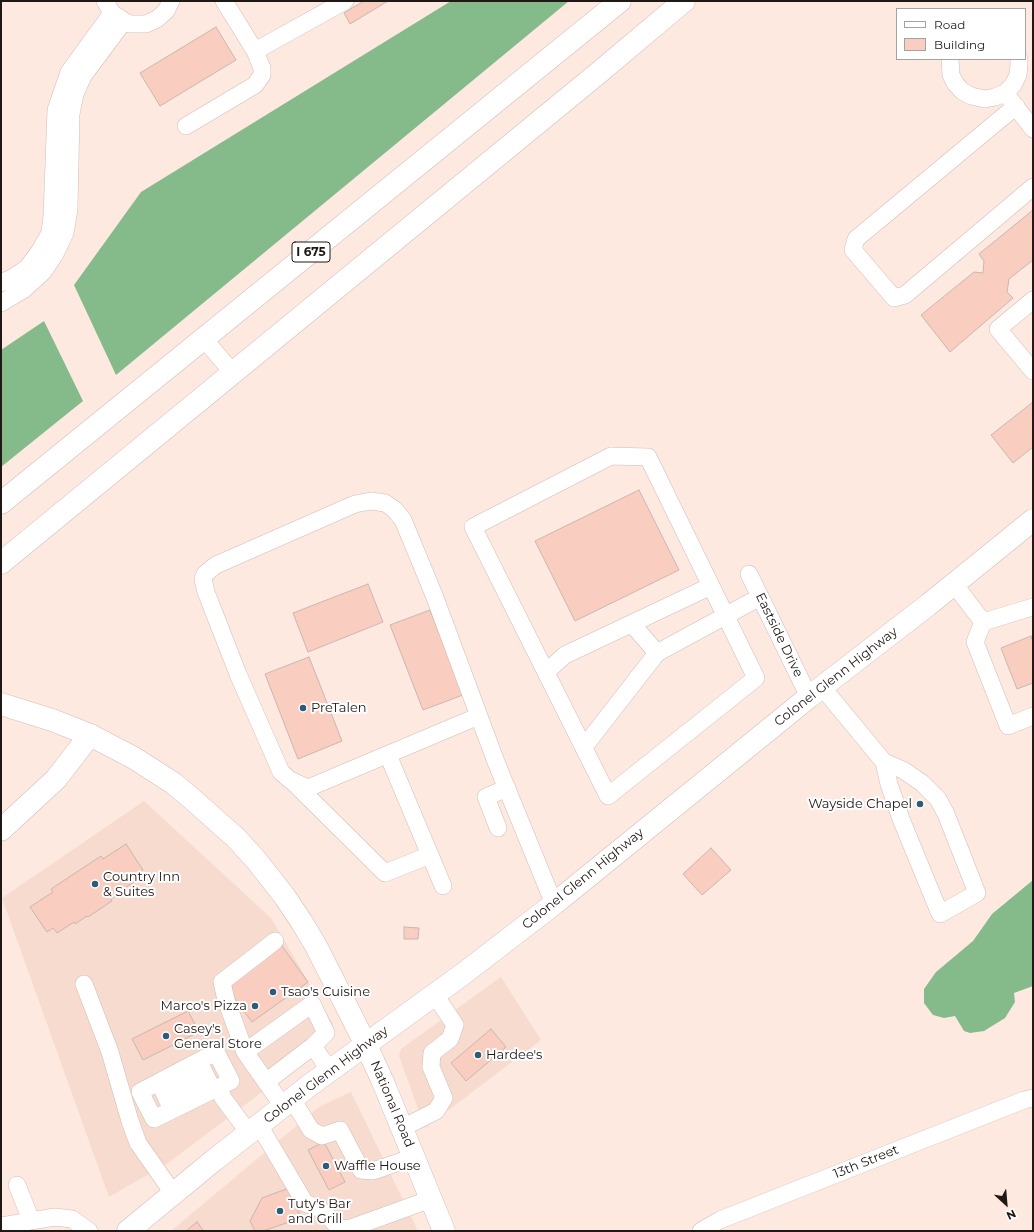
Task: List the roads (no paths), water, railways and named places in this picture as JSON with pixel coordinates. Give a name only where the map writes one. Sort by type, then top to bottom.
[{"type":"main road","name":"I 675","points":[[1,503],[620,1]]},
{"type":"main road","points":[[1,563],[596,75],[684,1]]},
{"type":"main road","name":"Colonel Glenn Highway","points":[[128,1231],[173,1193],[288,1102],[435,995],[554,904],[816,692],[1033,520]]},
{"type":"main road","name":"National Road","points":[[1,704],[52,720],[90,735],[134,758],[173,783],[214,817],[256,860],[285,897],[316,946],[366,1044],[444,1231]]},
{"type":"main road","points":[[1,830],[56,779],[90,735]]},
{"type":"street","points":[[113,12],[130,24],[146,24],[157,19],[166,11],[171,1]]},
{"type":"street","points":[[186,126],[255,85],[262,75],[262,68],[255,50],[224,1]]},
{"type":"street","points":[[255,50],[346,1]]},
{"type":"street","points":[[1,283],[27,268],[39,252],[50,233],[56,110],[69,72],[113,12]]},
{"type":"street","points":[[1,302],[23,290],[43,272],[55,254],[65,233],[69,209],[71,114],[75,94],[113,12]]},
{"type":"street","points":[[950,60],[951,75],[955,83],[962,91],[971,96],[985,99],[1005,93],[1013,85],[1018,75],[1018,60]]},
{"type":"street","points":[[1005,93],[1033,129]]},
{"type":"street","points":[[1016,106],[856,239],[853,250],[894,298],[905,296],[1033,187]]},
{"type":"street","points":[[1033,300],[998,329],[1033,371]]},
{"type":"street","points":[[204,339],[233,373]]},
{"type":"street","points":[[611,456],[648,457],[725,615],[756,678],[608,796],[473,527],[611,456]]},
{"type":"street","points":[[430,855],[385,873],[293,781],[282,772],[238,674],[206,592],[203,579],[205,574],[216,565],[355,504],[371,502],[385,503],[394,509],[403,520],[434,595],[479,716],[554,904]]},
{"type":"street","name":"Eastside Drive","points":[[748,574],[816,692],[884,762]]},
{"type":"street","points":[[954,584],[983,622]]},
{"type":"street","points":[[546,672],[565,656],[711,586]]},
{"type":"street","points":[[584,747],[657,653],[760,597]]},
{"type":"street","points":[[983,622],[1033,607]]},
{"type":"street","points":[[983,622],[975,642],[1008,726],[1033,716]]},
{"type":"street","points":[[632,624],[657,653]]},
{"type":"street","points":[[293,781],[308,788],[479,716]]},
{"type":"street","points":[[388,755],[443,886]]},
{"type":"street","points":[[884,762],[903,770],[922,783],[938,800],[946,814],[977,892],[940,914],[900,819],[884,762]]},
{"type":"street","points":[[498,828],[486,797],[507,788]]},
{"type":"street","points":[[275,941],[222,982],[226,1000],[245,1052],[266,1082],[288,1102],[310,1130],[322,1136],[340,1130],[361,1170],[374,1172],[414,1157]]},
{"type":"street","points":[[84,984],[110,1052],[138,1143],[173,1193]]},
{"type":"street","points":[[402,1128],[436,1111],[444,1098],[431,1067],[432,1053],[450,1039],[455,1026],[435,995]]},
{"type":"street","points":[[245,1052],[312,1004],[326,1033],[313,1046],[266,1082]]},
{"type":"street","points":[[313,1046],[330,1071]]},
{"type":"street","points":[[124,1100],[216,1052],[231,1081],[133,1130]]},
{"type":"street","points":[[178,1072],[198,1098]]},
{"type":"street","points":[[178,1072],[198,1098]]},
{"type":"street","points":[[140,1092],[154,1119]]},
{"type":"street","points":[[198,1098],[223,1098],[254,1129],[305,1203],[318,1208],[340,1229],[351,1228],[431,1199]]},
{"type":"street","name":"13th Street","points":[[702,1231],[727,1217],[1024,1100],[1033,1098]]},
{"type":"street","points":[[17,1185],[31,1220]]},
{"type":"street","points":[[1,1226],[55,1217],[67,1218],[78,1222],[89,1231]]},
{"type":"place","name":"PreTalen","points":[[303,708]]},
{"type":"place","name":"Wayside Chapel","points":[[920,804]]},
{"type":"place","name":"Country Inn & Suites","points":[[95,884]]},
{"type":"place","name":"Tsao's Cuisine","points":[[273,992]]},
{"type":"place","name":"Marco's Pizza","points":[[255,1006]]},
{"type":"place","name":"Casey's General Store","points":[[166,1036]]},
{"type":"place","name":"Hardee's","points":[[478,1055]]},
{"type":"place","name":"Waffle House","points":[[326,1166]]},
{"type":"place","name":"Tuty's Bar and Grill","points":[[280,1211]]}]
